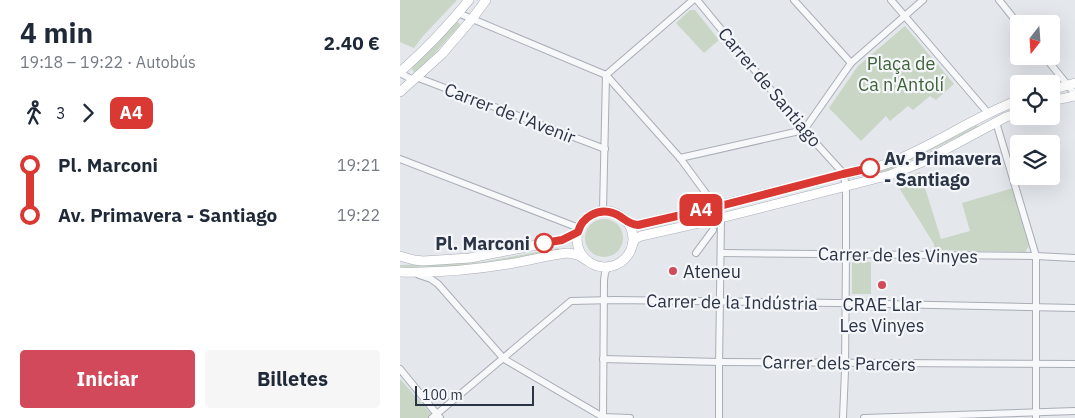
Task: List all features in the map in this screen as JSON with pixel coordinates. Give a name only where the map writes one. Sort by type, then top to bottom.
[{"type":"street","points":[[400,73],[469,0]]},
{"type":"street","points":[[400,92],[442,54],[486,0]]},
{"type":"street","points":[[603,211],[606,76],[693,0]]},
{"type":"street","name":"Carrer de Santiago","points":[[697,0],[804,130],[843,174]]},
{"type":"street","points":[[794,0],[851,63]]},
{"type":"street","points":[[891,0],[988,113]]},
{"type":"street","points":[[680,158],[804,130],[851,63],[923,0]]},
{"type":"street","points":[[999,0],[1011,15]]},
{"type":"street","points":[[458,13],[606,76],[680,158],[716,207],[721,218],[719,418]]},
{"type":"street","points":[[1053,65],[1072,84],[1075,95],[1060,99]]},
{"type":"street","name":"Carrer de l'Avenir","points":[[400,73],[605,149]]},
{"type":"street","points":[[586,260],[578,245],[577,236],[584,221],[596,213],[603,211],[612,212],[630,224],[638,225],[886,164],[917,151],[988,113],[1010,104]]},
{"type":"street","points":[[400,272],[471,269],[568,253],[578,255],[600,266],[616,264],[624,259],[635,239],[641,236],[721,218],[890,175],[922,162],[996,122],[1010,117]]},
{"type":"street","points":[[996,122],[1036,256],[1036,415]]},
{"type":"street","points":[[400,159],[579,230]]},
{"type":"street","points":[[843,174],[846,186],[843,418]]},
{"type":"street","points":[[626,221],[630,228],[632,245]]},
{"type":"street","points":[[400,256],[423,261],[470,258],[562,240],[579,230]]},
{"type":"street","points":[[696,253],[713,230]]},
{"type":"street","name":"Carrer de les Vinyes","points":[[721,253],[1075,258]]},
{"type":"street","points":[[603,418],[604,280],[608,266]]},
{"type":"street","points":[[410,272],[431,279],[438,284],[504,359],[603,418],[630,418]]},
{"type":"street","name":"Carrer de la Indústria","points":[[436,417],[571,301],[845,303],[1075,308]]},
{"type":"street","name":"Carrer dels Parcers","points":[[603,359],[719,362],[1075,364]]},
{"type":"street","points":[[400,369],[436,417]]},
{"type":"street","points":[[864,418],[1036,415],[1075,411]]},
{"type":"green space","points":[[400,0],[457,0],[414,48],[400,42]]},
{"type":"green space","points":[[690,10],[695,10],[719,40],[704,53],[676,23]]},
{"type":"green space","points":[[457,22],[460,25],[434,54],[414,72],[412,67]]},
{"type":"green space","name":"Plaça de Ca n'Antolí","points":[[905,26],[954,84],[936,100],[930,96],[913,110],[908,106],[890,121],[886,116],[861,141],[829,108],[858,66]]},
{"type":"green space","points":[[977,125],[978,127],[889,171],[864,178],[863,175],[907,160]]},
{"type":"green space","points":[[920,172],[941,239],[970,231],[962,203],[1013,188],[1029,246],[1025,252],[934,250],[934,244],[896,183]]},
{"type":"green space","points":[[604,219],[617,225],[623,238],[617,251],[604,257],[591,251],[585,238],[591,225]]},
{"type":"green space","points":[[559,248],[560,250],[542,255],[467,267],[400,269],[400,265],[482,262]]},
{"type":"green space","points":[[852,262],[871,262],[871,294],[852,294]]},
{"type":"green space","points":[[400,379],[433,416],[432,418],[400,418]]},
{"type":"bus line","name":"A4","points":[[544,243],[567,238],[578,232],[589,216],[603,211],[612,212],[630,224],[638,225],[870,168]]},
{"type":"place","name":"Av. Primavera - Santiago","points":[[870,168]]},
{"type":"place","name":"Pl. Marconi","points":[[544,243]]},
{"type":"place","name":"Ateneu","points":[[673,271]]},
{"type":"place","name":"CRAE Llar Les Vinyes","points":[[882,285]]}]
